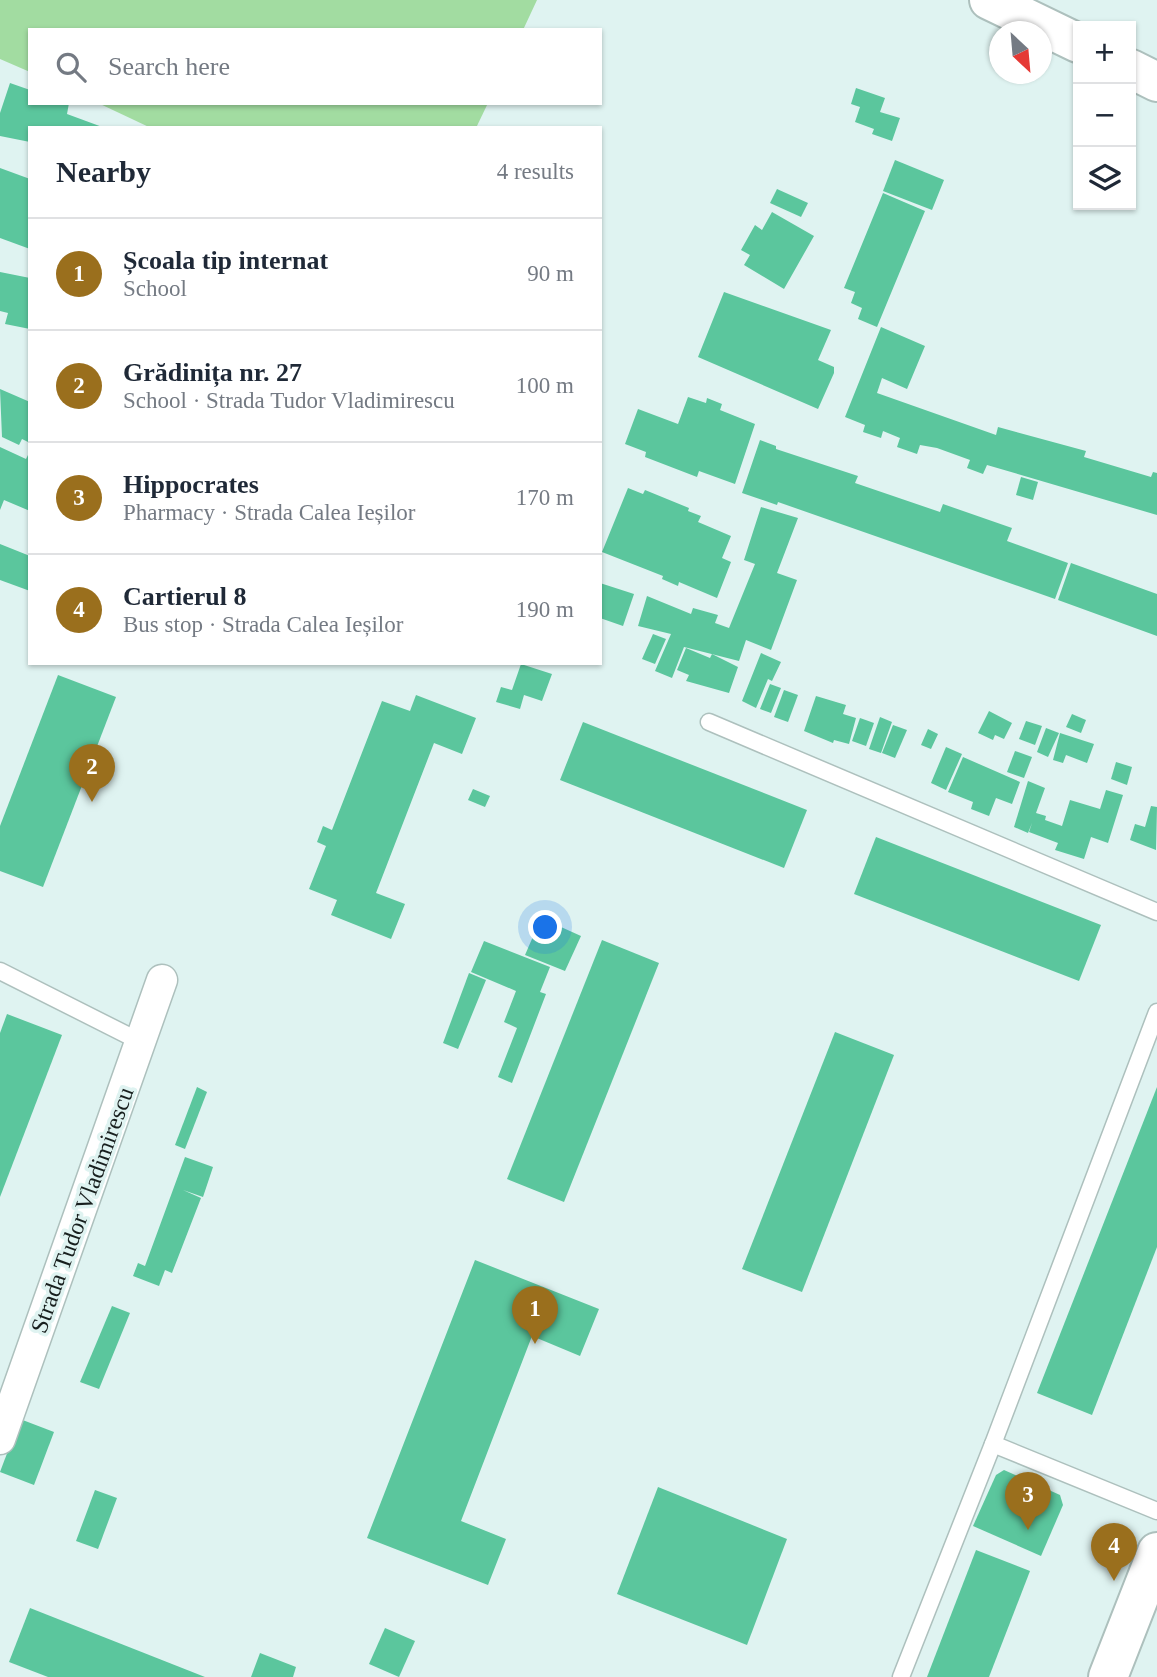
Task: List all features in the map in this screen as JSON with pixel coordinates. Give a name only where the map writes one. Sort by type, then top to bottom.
[{"type":"street","points":[[989,0],[1073,41]]},
{"type":"street","points":[[1136,72],[1157,82]]},
{"type":"street","name":"Strada Tudor Vladimirescu","points":[[0,1439],[162,979]]},
{"type":"street","points":[[1108,1677],[1157,1552]]},
{"type":"lane","points":[[709,722],[1157,912]]},
{"type":"lane","points":[[0,971],[141,1042]]},
{"type":"lane","points":[[901,1677],[993,1444],[1157,1012]]},
{"type":"lane","points":[[993,1444],[1157,1511]]},
{"type":"green space","points":[[0,0],[537,0],[524,28],[28,28],[28,71],[0,59]]},
{"type":"green space","points":[[102,105],[487,105],[477,126],[147,126]]},
{"type":"building","points":[[10,83],[28,89],[28,105],[69,105],[67,114],[100,126],[28,126],[28,142],[0,136],[0,113]]},
{"type":"building","points":[[856,88],[885,98],[880,112],[900,118],[892,141],[872,134],[874,129],[855,122],[860,107],[851,104]]},
{"type":"building","points":[[895,160],[944,180],[932,210],[883,191]]},
{"type":"building","points":[[0,168],[28,178],[28,248],[0,238]]},
{"type":"building","points":[[777,189],[808,203],[801,217],[770,203]]},
{"type":"building","points":[[883,193],[925,211],[877,327],[858,319],[862,308],[851,303],[855,292],[844,288]]},
{"type":"building","points":[[772,212],[814,236],[784,289],[744,265],[750,255],[741,250],[755,225],[762,230]]},
{"type":"building","points":[[0,272],[28,278],[28,329],[5,324],[8,313],[0,311]]},
{"type":"building","points":[[724,292],[831,330],[818,360],[834,367],[834,373],[818,409],[698,357]]},
{"type":"building","points":[[881,327],[925,346],[907,389],[882,378],[877,393],[996,435],[998,427],[1086,451],[1084,457],[1151,477],[1153,472],[1157,473],[1157,515],[987,465],[983,474],[967,468],[970,460],[937,448],[920,445],[917,454],[897,447],[900,438],[883,431],[881,438],[863,432],[865,425],[845,417]]},
{"type":"building","points":[[0,389],[28,401],[28,442],[22,439],[19,445],[2,437]]},
{"type":"building","points":[[688,397],[706,403],[707,398],[722,404],[720,410],[755,424],[735,484],[699,471],[697,477],[645,457],[646,452],[625,444],[638,409],[678,424]]},
{"type":"building","points":[[760,440],[776,446],[776,449],[858,476],[855,483],[940,512],[943,504],[1012,528],[1007,541],[1068,563],[1055,599],[778,502],[777,505],[742,493]]},
{"type":"building","points":[[0,447],[26,459],[28,455],[28,510],[4,500],[0,510]]},
{"type":"building","points":[[1021,477],[1038,482],[1033,500],[1016,495]]},
{"type":"building","points":[[628,488],[643,494],[645,490],[689,508],[688,511],[701,516],[698,522],[731,536],[722,558],[731,562],[717,598],[679,582],[678,586],[662,579],[663,576],[602,552]]},
{"type":"building","points":[[761,507],[798,518],[777,573],[797,580],[771,650],[746,640],[739,661],[684,647],[672,678],[655,671],[671,634],[638,626],[647,596],[691,614],[693,608],[718,615],[715,623],[729,628],[755,564],[744,560]]},
{"type":"building","points":[[0,544],[28,555],[28,590],[0,580]]},
{"type":"building","points":[[1071,563],[1157,594],[1157,636],[1058,600]]},
{"type":"building","points":[[602,584],[634,594],[623,626],[602,619]]},
{"type":"building","points":[[653,634],[666,639],[655,664],[642,659]]},
{"type":"building","points":[[686,648],[710,658],[712,654],[738,667],[729,693],[686,681],[689,675],[677,670]]},
{"type":"building","points":[[761,653],[781,662],[772,681],[768,679],[756,708],[742,701]]},
{"type":"building","points":[[521,665],[552,674],[542,701],[524,695],[520,709],[496,702],[501,687],[512,690]]},
{"type":"building","points":[[58,675],[116,697],[43,887],[0,871],[0,826]]},
{"type":"building","points":[[770,684],[781,688],[771,713],[760,709]]},
{"type":"building","points":[[784,690],[798,695],[788,722],[774,717]]},
{"type":"building","points":[[416,695],[476,718],[462,754],[434,743],[376,893],[405,904],[391,939],[331,915],[337,900],[309,889],[326,846],[317,842],[323,826],[332,830],[382,701],[410,711]]},
{"type":"building","points":[[816,696],[846,705],[843,714],[856,718],[849,744],[834,740],[833,743],[804,731]]},
{"type":"building","points":[[989,711],[1012,723],[1004,739],[995,735],[993,740],[978,733]]},
{"type":"building","points":[[1072,714],[1086,720],[1081,733],[1066,727]]},
{"type":"building","points":[[880,717],[892,722],[881,753],[869,749]]},
{"type":"building","points":[[860,718],[874,723],[866,746],[852,741]]},
{"type":"building","points":[[1026,721],[1042,726],[1035,745],[1019,739]]},
{"type":"building","points":[[583,722],[807,810],[784,868],[560,780]]},
{"type":"building","points":[[893,725],[907,730],[895,758],[882,753]]},
{"type":"building","points":[[1046,728],[1059,733],[1048,757],[1037,752]]},
{"type":"building","points":[[928,729],[938,734],[931,749],[921,745]]},
{"type":"building","points":[[1060,733],[1094,744],[1087,763],[1066,755],[1063,763],[1053,760]]},
{"type":"building","points":[[946,747],[962,754],[946,790],[931,783]]},
{"type":"building","points":[[1015,751],[1032,757],[1024,778],[1007,772]]},
{"type":"building","points":[[963,757],[1020,782],[1012,804],[996,798],[989,816],[971,809],[973,802],[948,792]]},
{"type":"building","points":[[1116,762],[1132,767],[1127,785],[1111,779]]},
{"type":"building","points":[[1028,781],[1045,788],[1036,813],[1046,816],[1045,820],[1062,826],[1070,800],[1100,809],[1106,790],[1123,795],[1108,843],[1091,837],[1084,859],[1055,850],[1058,843],[1029,832],[1032,823],[1028,833],[1014,827]]},
{"type":"building","points":[[473,789],[490,796],[485,807],[468,800]]},
{"type":"building","points":[[1151,806],[1157,807],[1156,850],[1130,840],[1135,824],[1145,827]]},
{"type":"building","points":[[876,837],[1101,925],[1079,981],[854,894]]},
{"type":"building","points":[[541,918],[581,936],[565,971],[525,955]]},
{"type":"building","points":[[602,940],[659,963],[564,1202],[507,1179]]},
{"type":"building","points":[[484,941],[550,967],[540,992],[546,994],[512,1083],[498,1077],[517,1028],[504,1022],[516,991],[471,972]]},
{"type":"building","points":[[469,973],[486,980],[458,1049],[443,1043]]},
{"type":"building","points":[[7,1014],[62,1035],[0,1197],[0,1033]]},
{"type":"building","points":[[835,1032],[894,1055],[802,1292],[742,1269]]},
{"type":"building","points":[[197,1087],[207,1092],[185,1149],[175,1145]]},
{"type":"building","points":[[1157,1087],[1157,1247],[1092,1415],[1037,1393]]},
{"type":"building","points":[[185,1157],[213,1167],[203,1197],[183,1190],[201,1198],[172,1273],[165,1270],[159,1286],[133,1276],[138,1263],[145,1266]]},
{"type":"building","points":[[475,1260],[599,1309],[580,1356],[532,1336],[461,1521],[506,1539],[488,1585],[367,1538]]},
{"type":"building","points":[[112,1306],[130,1313],[99,1389],[80,1382]]},
{"type":"building","points":[[20,1419],[54,1432],[34,1485],[0,1472]]},
{"type":"building","points":[[1004,1470],[1060,1495],[1063,1505],[1041,1556],[973,1526],[996,1475]]},
{"type":"building","points":[[658,1487],[787,1539],[747,1645],[617,1594]]},
{"type":"building","points":[[95,1490],[117,1498],[98,1549],[76,1541]]},
{"type":"building","points":[[976,1550],[1030,1571],[989,1677],[927,1677]]},
{"type":"building","points":[[30,1608],[205,1677],[48,1677],[9,1662]]},
{"type":"building","points":[[385,1628],[415,1641],[399,1677],[369,1664]]},
{"type":"building","points":[[260,1653],[296,1667],[293,1677],[251,1677]]},
{"type":"place","name":"Grădinița nr. 27","points":[[92,802]]},
{"type":"place","name":"Școala tip internat","points":[[535,1344]]},
{"type":"place","name":"Hippocrates","points":[[1028,1530]]},
{"type":"place","name":"Cartierul 8","points":[[1114,1581]]}]
